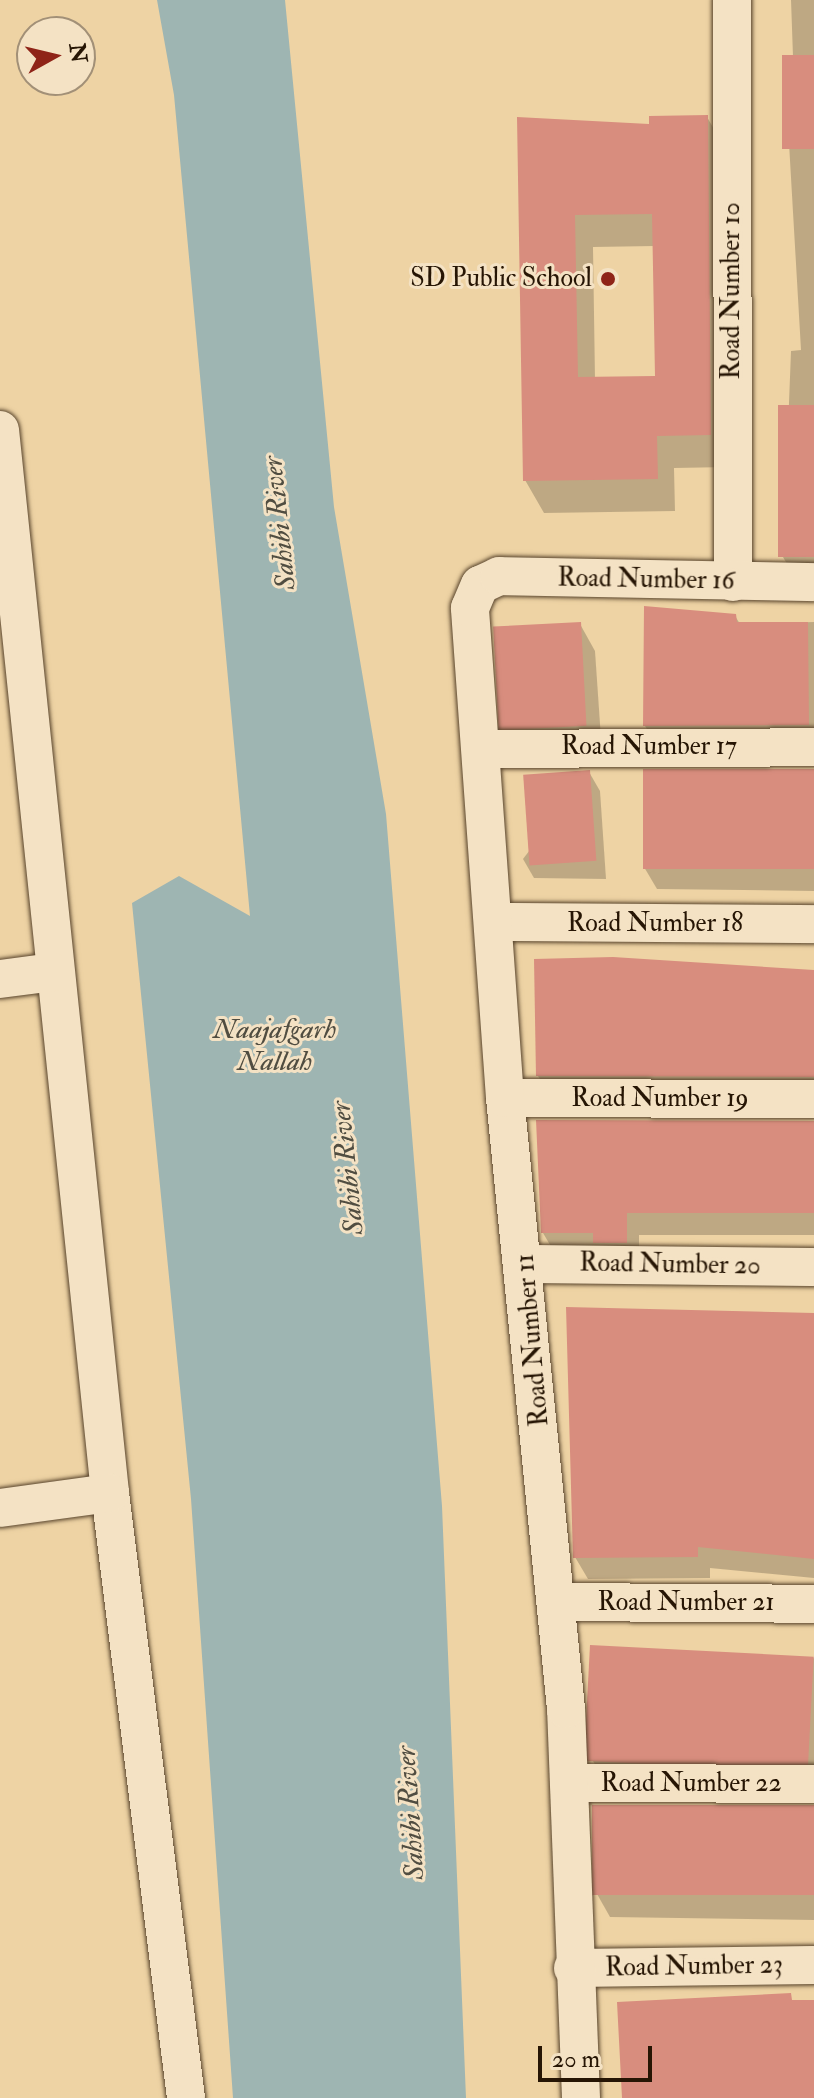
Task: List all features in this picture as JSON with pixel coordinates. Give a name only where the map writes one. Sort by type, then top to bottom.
[{"type":"street","name":"Road Number 10","points":[[732,0],[733,582]]},
{"type":"street","points":[[0,430],[53,972],[110,1493],[186,2098]]},
{"type":"street","name":"Road Number 16","points":[[480,585],[499,576],[814,582]]},
{"type":"street","name":"Road Number 11","points":[[480,585],[469,638],[484,749],[497,922],[505,1098],[527,1264],[557,1602],[569,1783],[573,1968],[581,2098]]},
{"type":"street","name":"Road Number 17","points":[[484,749],[814,747]]},
{"type":"street","name":"Road Number 18","points":[[497,922],[814,924]]},
{"type":"street","points":[[0,979],[53,972]]},
{"type":"street","name":"Road Number 19","points":[[505,1098],[814,1099]]},
{"type":"street","name":"Road Number 20","points":[[527,1264],[814,1267]]},
{"type":"street","points":[[0,1508],[110,1493]]},
{"type":"street","name":"Road Number 21","points":[[557,1602],[814,1604]]},
{"type":"street","name":"Road Number 22","points":[[569,1783],[814,1784]]},
{"type":"street","name":"Road Number 23","points":[[573,1968],[814,1965]]},
{"type":"water","name":"Naajafgarh Nallah","points":[[157,0],[285,0],[334,507],[386,814],[442,1506],[466,2098],[233,2098],[191,1499],[132,903],[179,876],[250,916],[174,95]]},
{"type":"building","points":[[782,55],[814,55],[814,149],[782,149]]},
{"type":"building","points":[[708,115],[711,435],[657,436],[658,479],[523,481],[517,117],[649,124],[649,116]],"holes":[[[652,214],[655,376],[578,377],[575,215]]]},
{"type":"building","points":[[778,405],[814,405],[814,557],[778,557]]},
{"type":"building","points":[[644,606],[736,614],[737,622],[808,622],[809,725],[643,726]]},
{"type":"building","points":[[581,622],[586,726],[499,730],[493,627]]},
{"type":"building","points":[[643,769],[814,769],[814,869],[643,869]]},
{"type":"building","points":[[590,770],[596,861],[530,865],[523,775]]},
{"type":"building","points":[[613,957],[814,970],[814,1077],[536,1076],[534,959]]},
{"type":"building","points":[[536,1120],[814,1121],[814,1213],[627,1213],[627,1243],[593,1243],[593,1233],[541,1233]]},
{"type":"building","points":[[566,1307],[814,1313],[814,1559],[698,1547],[698,1557],[573,1558]]},
{"type":"building","points":[[590,1645],[814,1657],[808,1773],[584,1761]]},
{"type":"building","points":[[592,1805],[814,1805],[814,1895],[592,1895]]},
{"type":"building","points":[[791,1993],[792,2000],[814,2000],[814,2098],[622,2098],[617,2002]]},
{"type":"place","name":"SD Public School","points":[[608,279]]},
{"type":"water label","name":"Sahibi River","points":[[280,523]]},
{"type":"water label","name":"Sahibi River","points":[[348,1168]]},
{"type":"water label","name":"Sahibi River","points":[[411,1813]]}]
